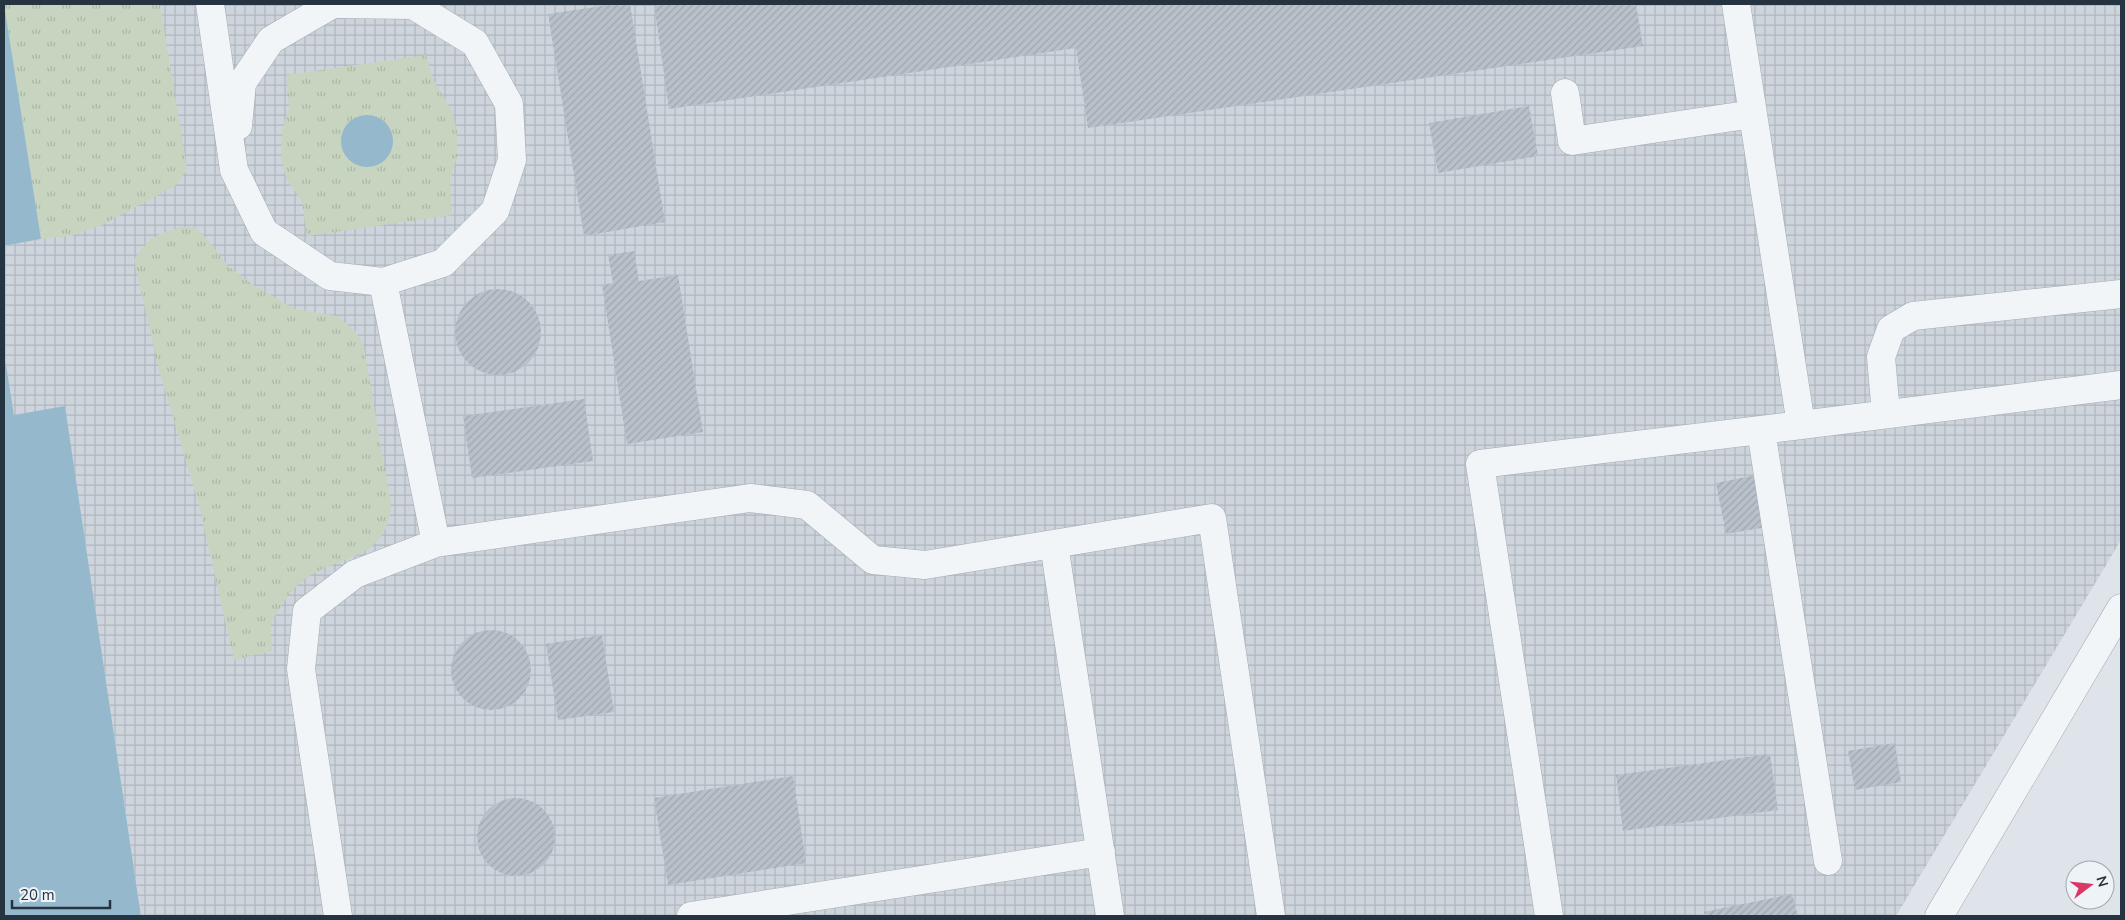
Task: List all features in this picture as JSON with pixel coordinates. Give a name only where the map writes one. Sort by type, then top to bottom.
[{"type":"street","points":[[210,4],[234,170],[264,232],[330,276],[383,282],[443,263],[495,211],[512,160],[508,104],[475,43],[417,4],[335,4],[272,40],[242,83],[234,170]]},
{"type":"street","points":[[1736,4],[1801,425]]},
{"type":"street","points":[[1566,93],[1572,141],[1753,114]]},
{"type":"street","points":[[383,282],[436,543]]},
{"type":"street","points":[[1886,414],[1881,357],[1891,329],[1913,316],[2121,294]]},
{"type":"street","points":[[1549,916],[1480,464],[2121,385]]},
{"type":"street","points":[[1761,430],[1828,861]]},
{"type":"street","points":[[338,916],[301,669],[308,611],[355,574],[436,543],[750,498],[807,505],[873,560],[925,565],[1212,518],[1271,916]]},
{"type":"street","points":[[1054,544],[1110,916]]},
{"type":"street","points":[[1939,916],[2121,608]]},
{"type":"street","points":[[691,916],[1101,852]]},
{"type":"shaded area","points":[[4,4],[2121,4],[2121,540],[1896,916],[141,916],[65,407],[14,415],[4,352],[4,246],[41,239]]},
{"type":"green space","points":[[4,4],[160,4],[187,170],[175,186],[102,225],[71,236],[41,239]]},
{"type":"green space","points":[[426,55],[433,79],[452,111],[457,132],[457,156],[450,181],[452,215],[307,236],[302,202],[286,178],[281,157],[282,131],[289,107],[286,75]]},
{"type":"green space","points":[[181,227],[195,227],[208,240],[228,266],[252,284],[295,309],[337,316],[354,330],[363,342],[391,505],[388,523],[381,537],[372,546],[360,554],[319,571],[305,579],[291,592],[273,618],[271,631],[272,651],[234,660],[199,505],[159,370],[134,260],[144,246],[153,238]]},
{"type":"water","points":[[4,4],[41,239],[4,246]]},
{"type":"water","points":[[367,115],[377,117],[385,123],[391,131],[393,141],[391,151],[385,159],[377,165],[367,167],[357,165],[349,159],[343,151],[341,141],[343,131],[349,123],[357,117]]},
{"type":"water","points":[[4,352],[14,415],[65,406],[141,916],[4,916]]},
{"type":"building","points":[[615,4],[630,4],[665,222],[584,236],[548,14]]},
{"type":"building","points":[[654,4],[1636,4],[1643,46],[1088,128],[1076,48],[669,109]]},
{"type":"building","points":[[1529,106],[1538,156],[1438,173],[1429,123]]},
{"type":"building","points":[[634,251],[639,281],[678,275],[703,432],[627,444],[602,285],[613,283],[608,255]]},
{"type":"building","points":[[498,289],[514,292],[522,296],[534,308],[538,316],[541,332],[538,348],[534,356],[522,368],[514,372],[498,375],[482,372],[474,368],[462,356],[458,348],[455,332],[458,316],[462,308],[474,296],[482,292]]},
{"type":"building","points":[[584,399],[593,461],[472,478],[463,416]]},
{"type":"building","points":[[1757,475],[1767,527],[1726,534],[1716,483]]},
{"type":"building","points":[[491,630],[506,633],[519,642],[528,655],[531,670],[528,685],[519,698],[506,707],[491,710],[476,707],[463,698],[454,685],[451,670],[454,655],[463,642],[476,633]]},
{"type":"building","points":[[602,635],[614,712],[558,720],[546,644]]},
{"type":"building","points":[[1895,743],[1901,782],[1855,790],[1848,751]]},
{"type":"building","points":[[1770,754],[1778,810],[1623,831],[1616,775]]},
{"type":"building","points":[[793,776],[806,863],[668,885],[654,798]]},
{"type":"building","points":[[516,798],[531,801],[548,815],[552,822],[555,837],[552,852],[538,869],[531,873],[516,876],[501,873],[484,859],[480,852],[477,837],[480,822],[494,805],[501,801]]},
{"type":"building","points":[[1792,894],[1798,916],[1705,916],[1704,912]]}]
